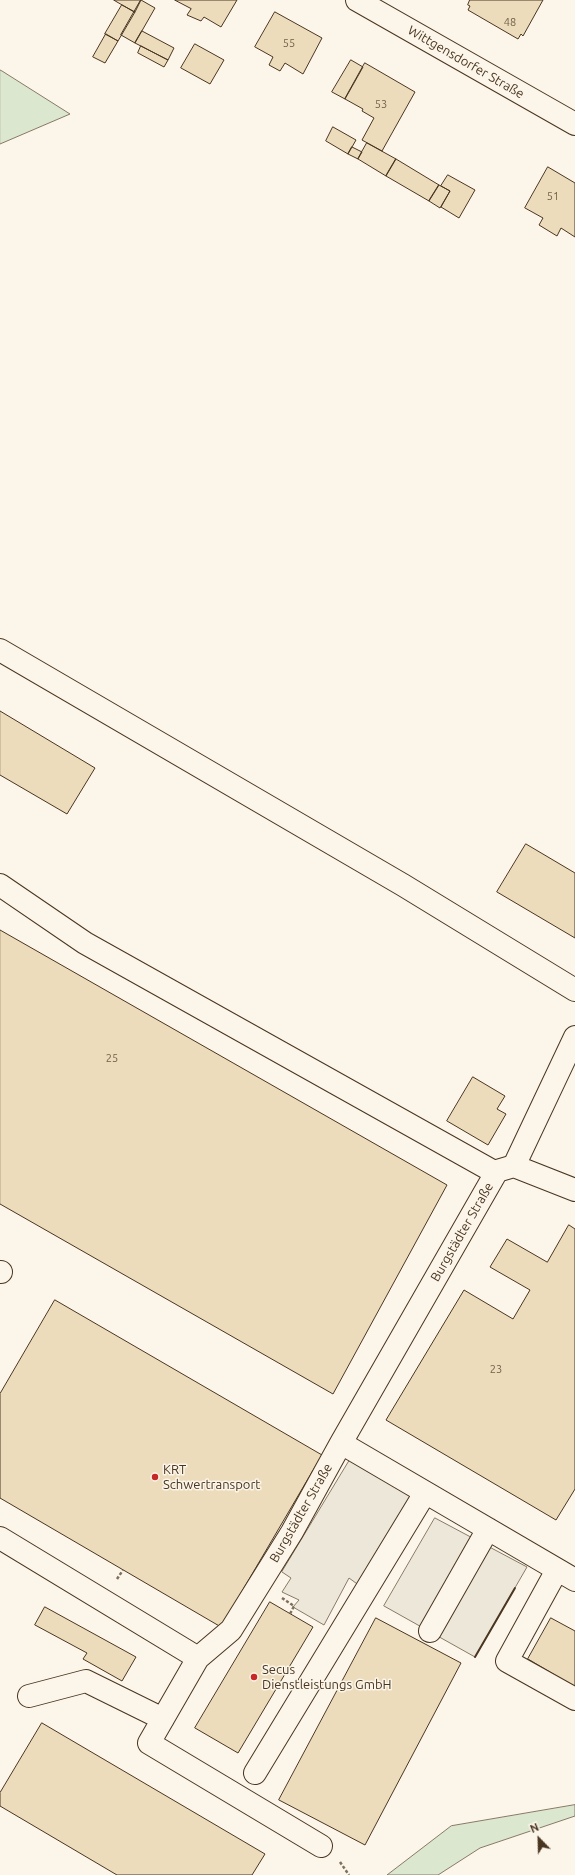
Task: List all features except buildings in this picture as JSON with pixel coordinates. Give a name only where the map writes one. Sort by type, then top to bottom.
[{"type":"street","name":"Wittgensdorfer Straße","points":[[356,0],[575,124]]},
{"type":"street","points":[[0,650],[403,885],[575,990]]},
{"type":"street","points":[[0,885],[85,943],[505,1169],[575,1190]]},
{"type":"street","name":"Burgstädter Straße","points":[[321,1846],[149,1742],[198,1658],[231,1630],[292,1532],[340,1443],[505,1169],[575,1037]]},
{"type":"street","points":[[340,1443],[575,1580]]},
{"type":"street","points":[[255,1773],[426,1493]]},
{"type":"street","points":[[430,1631],[488,1530]]},
{"type":"street","points":[[0,1538],[198,1658]]},
{"type":"street","points":[[556,1570],[507,1660],[575,1699]]},
{"type":"street","points":[[29,1696],[86,1681],[163,1719]]},
{"type":"path","points":[[115,1582],[123,1570]]},
{"type":"path","points":[[290,1614],[294,1606]]},
{"type":"green space","points":[[0,70],[2,71],[70,114],[0,144]]},
{"type":"green space","points":[[575,1805],[575,1816],[480,1848],[438,1875],[387,1875],[451,1826]]},
{"type":"shaded area","points":[[351,1458],[412,1494],[360,1586],[349,1578],[324,1625],[293,1607],[299,1600],[282,1592],[291,1578],[282,1572]]},
{"type":"shaded area","points":[[435,1518],[527,1567],[475,1657],[384,1606]]},
{"type":"wall","points":[[475,1657],[515,1588]]},
{"type":"place","name":"KRT Schwertransport","points":[[155,1477]]},
{"type":"place","name":"Secus Dienstleistungs GmbH","points":[[254,1677]]}]
